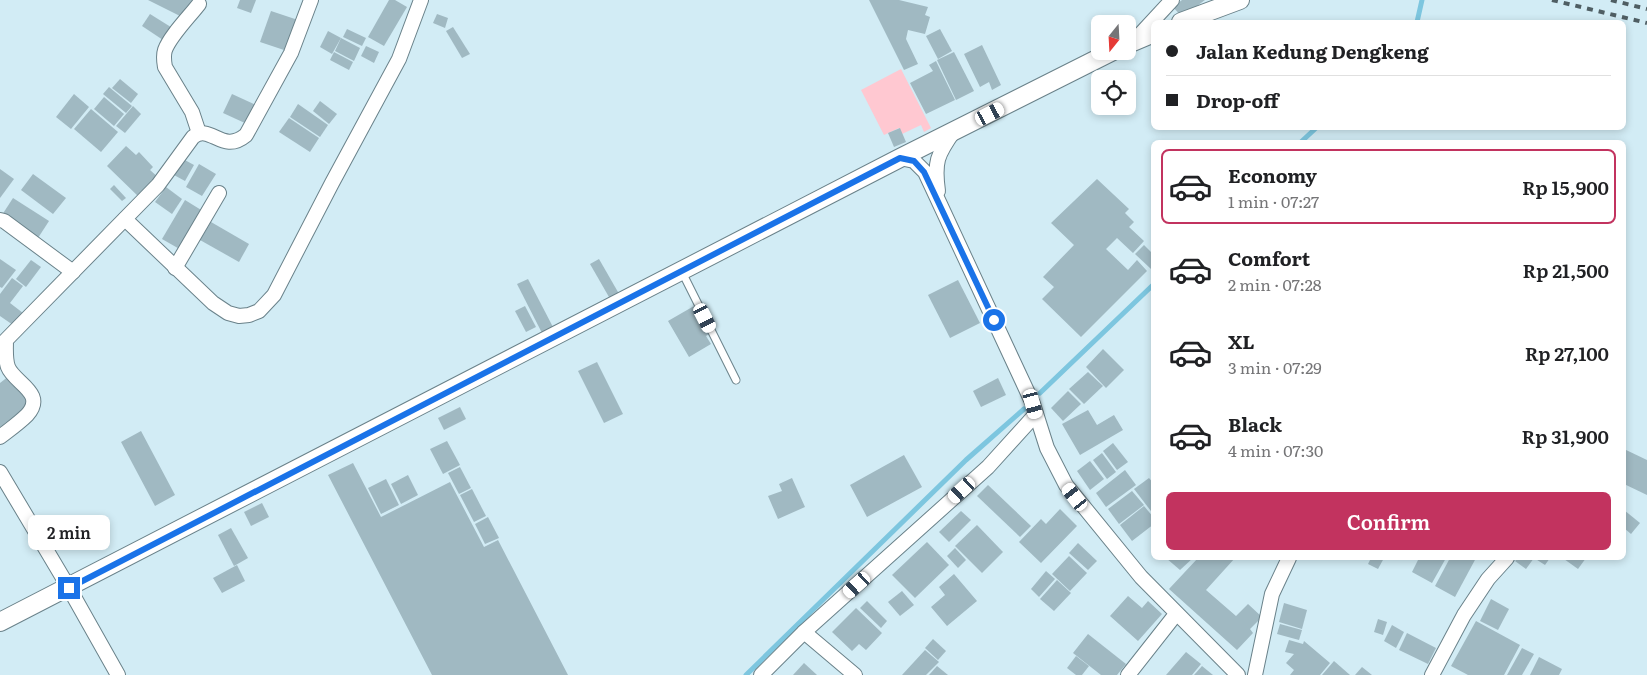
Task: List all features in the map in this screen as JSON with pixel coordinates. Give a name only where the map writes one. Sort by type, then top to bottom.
[{"type":"street","points":[[0,437],[28,414],[32,407],[33,398],[30,391],[8,369],[5,354],[6,340],[158,185],[193,137],[199,133],[228,143],[235,143],[246,135],[291,53],[312,0]]},
{"type":"street","points":[[125,219],[213,303],[228,313],[239,316],[259,311],[274,295],[399,60],[421,0]]},
{"type":"street","points":[[1152,20],[1172,0]]},
{"type":"street","points":[[1186,20],[1240,0]]},
{"type":"street","points":[[199,4],[169,42],[164,51],[163,60],[192,112],[199,133]]},
{"type":"street","points":[[1136,37],[1151,22]]},
{"type":"street","points":[[1136,40],[1151,34]]},
{"type":"street","points":[[0,622],[900,158],[1095,60]]},
{"type":"street","points":[[939,202],[935,171],[937,160],[954,131]]},
{"type":"street","points":[[900,158],[907,158],[919,165],[924,172],[1033,404],[1046,448],[1066,485],[1141,577],[1238,675]]},
{"type":"street","points":[[175,268],[219,193]]},
{"type":"street","points":[[0,220],[4,221],[73,272]]},
{"type":"street","points":[[762,675],[804,632],[988,466],[1036,414]]},
{"type":"street","points":[[0,472],[118,675]]},
{"type":"street","points":[[1255,675],[1272,594],[1288,560]]},
{"type":"street","points":[[1432,675],[1464,615],[1488,579],[1505,560]]},
{"type":"street","points":[[1128,675],[1176,614]]},
{"type":"street","points":[[804,632],[855,675]]},
{"type":"lane","points":[[682,271],[736,380]]},
{"type":"shaded area","points":[[901,69],[931,128],[924,132],[921,125],[902,134],[899,128],[884,135],[861,90]]},
{"type":"building","points":[[148,0],[192,0],[194,1],[186,19]]},
{"type":"building","points":[[240,0],[256,0],[251,13],[237,8]]},
{"type":"building","points":[[389,0],[395,0],[407,7],[384,46],[368,37]]},
{"type":"building","points":[[869,0],[899,0],[928,7],[925,15],[930,17],[925,34],[908,30],[906,39],[918,64],[904,70]]},
{"type":"building","points":[[1182,0],[1205,0],[1182,17],[1173,7]]},
{"type":"building","points":[[271,11],[298,20],[287,51],[260,42]]},
{"type":"building","points":[[150,14],[174,29],[166,42],[142,26]]},
{"type":"building","points":[[437,14],[448,18],[445,28],[433,23]]},
{"type":"building","points":[[453,27],[470,54],[462,58],[446,31]]},
{"type":"building","points":[[347,29],[366,38],[362,46],[343,37]]},
{"type":"building","points":[[940,29],[952,51],[938,59],[926,36]]},
{"type":"building","points":[[328,31],[341,38],[332,54],[320,47]]},
{"type":"building","points":[[341,38],[360,48],[354,61],[335,51]]},
{"type":"building","points":[[982,45],[1001,85],[992,90],[989,82],[980,87],[964,54]]},
{"type":"building","points":[[366,46],[379,52],[374,63],[361,56]]},
{"type":"building","points":[[334,52],[353,62],[349,70],[330,60]]},
{"type":"building","points":[[954,52],[974,91],[956,100],[937,60]]},
{"type":"building","points":[[936,61],[955,100],[926,114],[910,83],[933,71],[929,65]]},
{"type":"building","points":[[120,79],[138,94],[131,103],[112,88]]},
{"type":"building","points":[[109,87],[132,106],[126,113],[103,94]]},
{"type":"building","points":[[74,94],[89,107],[71,129],[56,117]]},
{"type":"building","points":[[232,94],[256,105],[247,124],[223,113]]},
{"type":"building","points":[[104,97],[124,114],[114,126],[94,109]]},
{"type":"building","points":[[320,101],[337,114],[329,124],[313,111]]},
{"type":"building","points":[[298,104],[328,125],[320,137],[290,117]]},
{"type":"building","points":[[133,106],[141,114],[125,133],[116,126]]},
{"type":"building","points":[[91,109],[118,132],[101,152],[74,129]]},
{"type":"building","points":[[289,118],[319,138],[310,152],[279,132]]},
{"type":"building","points":[[900,128],[906,142],[894,147],[888,133]]},
{"type":"building","points":[[126,146],[136,155],[139,152],[153,167],[150,170],[160,179],[141,199],[107,166]]},
{"type":"building","points":[[183,159],[194,165],[185,181],[174,175]]},
{"type":"building","points":[[199,164],[216,174],[202,196],[186,187]]},
{"type":"building","points":[[0,169],[14,179],[0,198]]},
{"type":"building","points":[[33,174],[66,198],[53,214],[21,190]]},
{"type":"building","points":[[1097,179],[1129,209],[1125,213],[1134,222],[1129,227],[1144,241],[1133,253],[1117,238],[1106,249],[1128,270],[1137,260],[1147,271],[1081,337],[1042,299],[1054,287],[1043,277],[1074,245],[1051,223]]},
{"type":"building","points":[[114,185],[126,198],[122,201],[110,189]]},
{"type":"building","points":[[166,187],[182,199],[172,214],[155,202]]},
{"type":"building","points":[[13,198],[49,221],[38,238],[2,215]]},
{"type":"building","points":[[185,200],[206,213],[183,251],[162,239]]},
{"type":"building","points":[[211,222],[249,244],[239,262],[200,240]]},
{"type":"building","points":[[1144,245],[1151,252],[1151,269],[1135,254]]},
{"type":"building","points":[[0,259],[16,270],[2,288],[0,287]]},
{"type":"building","points":[[599,259],[622,299],[613,304],[590,264]]},
{"type":"building","points":[[31,260],[41,267],[26,287],[16,279]]},
{"type":"building","points":[[12,278],[23,286],[10,303],[23,313],[13,325],[0,316],[0,294]]},
{"type":"building","points":[[528,279],[554,329],[543,335],[517,284]]},
{"type":"building","points":[[958,280],[980,323],[950,338],[928,295]]},
{"type":"building","points":[[525,306],[536,327],[526,332],[515,311]]},
{"type":"building","points":[[694,306],[710,333],[706,336],[711,344],[689,357],[668,321]]},
{"type":"building","points":[[1103,349],[1124,370],[1106,388],[1086,367]]},
{"type":"building","points":[[597,362],[623,414],[604,423],[578,371]]},
{"type":"building","points":[[1088,372],[1103,386],[1084,404],[1069,389]]},
{"type":"building","points":[[9,376],[31,403],[0,427],[0,383]]},
{"type":"building","points":[[998,378],[1006,395],[981,407],[973,391]]},
{"type":"building","points":[[1068,391],[1081,404],[1063,421],[1051,408]]},
{"type":"building","points":[[460,407],[466,419],[444,430],[438,418]]},
{"type":"building","points":[[1088,410],[1097,425],[1114,415],[1123,430],[1080,455],[1062,424]]},
{"type":"building","points":[[141,431],[175,495],[155,506],[121,442]]},
{"type":"building","points":[[447,441],[460,465],[443,474],[430,449]]},
{"type":"building","points":[[1113,443],[1128,462],[1117,470],[1103,451]]},
{"type":"building","points":[[1626,450],[1647,460],[1647,495],[1626,485]]},
{"type":"building","points":[[1102,453],[1116,472],[1107,479],[1093,460]]},
{"type":"building","points":[[904,455],[922,487],[867,517],[850,485]]},
{"type":"building","points":[[1090,461],[1104,479],[1090,490],[1077,471]]},
{"type":"building","points":[[353,463],[381,517],[450,482],[484,547],[498,540],[568,675],[432,675],[328,475]]},
{"type":"building","points":[[460,467],[471,488],[459,494],[448,473]]},
{"type":"building","points":[[1125,470],[1136,485],[1106,507],[1096,493]]},
{"type":"building","points":[[408,475],[418,495],[401,504],[391,484]]},
{"type":"building","points":[[792,478],[805,507],[778,519],[768,496],[782,491],[779,484]]},
{"type":"building","points":[[1149,478],[1151,480],[1151,511],[1134,489]]},
{"type":"building","points":[[386,479],[399,505],[381,514],[368,488]]},
{"type":"building","points":[[988,485],[1031,526],[1020,537],[977,496]]},
{"type":"building","points":[[472,489],[486,516],[474,522],[460,495]]},
{"type":"building","points":[[1132,491],[1144,505],[1119,524],[1108,509]]},
{"type":"building","points":[[262,503],[269,517],[251,526],[244,512]]},
{"type":"building","points":[[1144,506],[1151,514],[1151,526],[1132,541],[1120,525]]},
{"type":"building","points":[[1060,509],[1077,526],[1041,563],[1019,542],[1041,519],[1046,524]]},
{"type":"building","points":[[961,511],[971,520],[949,542],[939,532]]},
{"type":"building","points":[[1626,512],[1640,523],[1631,534],[1626,530]]},
{"type":"building","points":[[488,517],[499,538],[485,544],[475,524]]},
{"type":"building","points":[[977,525],[1003,552],[982,573],[955,546]]},
{"type":"building","points":[[231,528],[248,558],[234,566],[218,535]]},
{"type":"building","points":[[927,542],[949,565],[915,598],[892,575]]},
{"type":"building","points":[[1078,543],[1097,561],[1088,570],[1069,553]]},
{"type":"building","points":[[955,548],[966,560],[958,568],[947,556]]},
{"type":"building","points":[[1069,556],[1087,573],[1070,591],[1052,574]]},
{"type":"building","points":[[1168,560],[1191,560],[1180,570]]},
{"type":"building","points":[[1196,560],[1233,560],[1206,590],[1236,616],[1248,604],[1262,617],[1250,629],[1253,633],[1237,650],[1169,589]]},
{"type":"building","points":[[1370,560],[1383,560],[1378,569],[1368,564]]},
{"type":"building","points":[[1418,560],[1445,560],[1432,583],[1412,572]]},
{"type":"building","points":[[1449,560],[1475,560],[1455,597],[1435,586]]},
{"type":"building","points":[[1516,560],[1533,560],[1526,569]]},
{"type":"building","points":[[1537,560],[1549,560],[1545,565]]},
{"type":"building","points":[[1565,560],[1585,560],[1578,569]]},
{"type":"building","points":[[237,565],[245,581],[222,593],[213,578]]},
{"type":"building","points":[[1046,571],[1055,579],[1039,597],[1031,589]]},
{"type":"building","points":[[954,574],[977,601],[947,626],[931,607],[945,595],[939,587]]},
{"type":"building","points":[[1057,580],[1071,593],[1054,611],[1040,599]]},
{"type":"building","points":[[902,591],[914,605],[900,616],[888,602]]},
{"type":"building","points":[[1128,596],[1142,608],[1148,601],[1162,614],[1138,641],[1110,616]]},
{"type":"building","points":[[1491,599],[1509,609],[1498,630],[1480,621]]},
{"type":"building","points":[[867,601],[887,621],[881,628],[860,608]]},
{"type":"building","points":[[1284,603],[1307,610],[1302,629],[1279,622]]},
{"type":"building","points":[[856,608],[882,633],[866,650],[859,644],[852,651],[832,632]]},
{"type":"building","points":[[1378,619],[1387,622],[1383,635],[1374,632]]},
{"type":"building","points":[[1476,621],[1520,645],[1504,675],[1468,675],[1451,666]]},
{"type":"building","points":[[1280,624],[1302,630],[1299,640],[1277,634]]},
{"type":"building","points":[[1392,625],[1404,632],[1396,648],[1384,641]]},
{"type":"building","points":[[1407,633],[1436,648],[1428,664],[1399,650]]},
{"type":"building","points":[[1088,634],[1126,664],[1117,675],[1101,675],[1073,653]]},
{"type":"building","points":[[933,639],[946,651],[938,660],[925,648]]},
{"type":"building","points":[[1289,640],[1303,644],[1304,641],[1330,663],[1320,675],[1290,675],[1294,670],[1286,663],[1294,654],[1285,652]]},
{"type":"building","points":[[1522,648],[1534,654],[1522,675],[1507,675]]},
{"type":"building","points":[[925,650],[939,662],[926,675],[902,675]]},
{"type":"building","points":[[1186,652],[1201,664],[1192,675],[1166,675]]},
{"type":"building","points":[[1076,656],[1089,666],[1082,675],[1076,675],[1067,668]]},
{"type":"building","points":[[1539,657],[1562,669],[1559,675],[1530,675]]},
{"type":"building","points":[[1334,661],[1350,675],[1322,675]]},
{"type":"building","points":[[804,663],[817,675],[793,675]]},
{"type":"building","points":[[937,666],[948,675],[929,675]]},
{"type":"building","points":[[1202,666],[1213,675],[1194,675]]},
{"type":"building","points":[[1362,667],[1372,675],[1355,675]]},
{"type":"waterway","points":[[1417,20],[1422,0]]},
{"type":"waterway","points":[[1303,140],[1314,130]]},
{"type":"waterway","points":[[1040,393],[1151,287]]},
{"type":"waterway","points":[[746,675],[966,460],[1024,409]]},
{"type":"railway","points":[[1552,0],[1647,23]]},
{"type":"railway","points":[[1611,0],[1647,9]]},
{"type":"route","points":[[69,588],[900,158],[914,161],[924,172],[994,320]]}]
